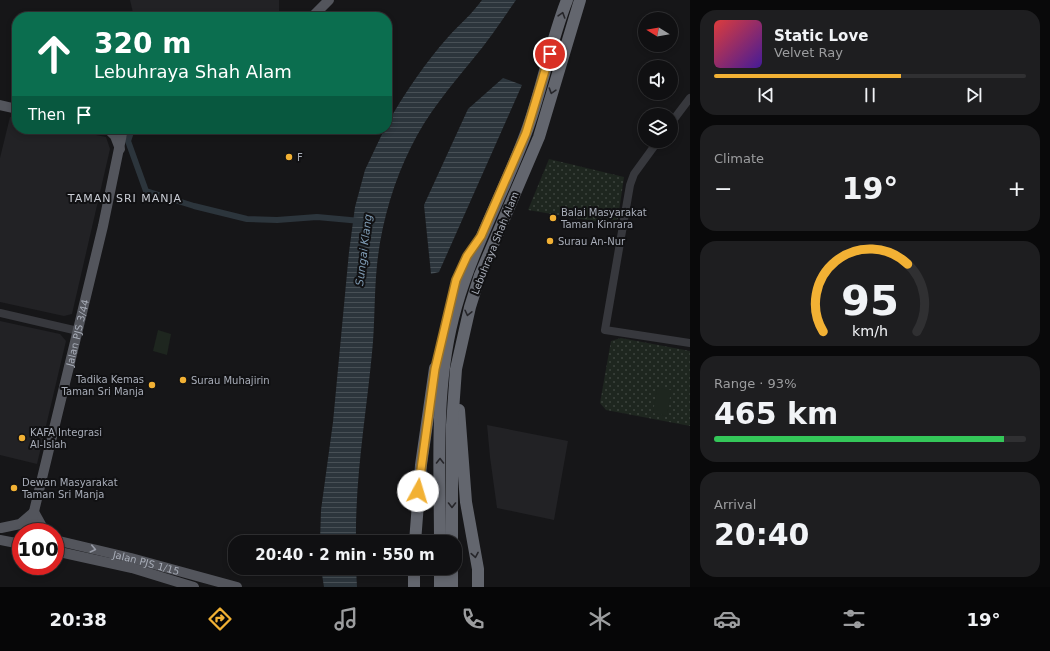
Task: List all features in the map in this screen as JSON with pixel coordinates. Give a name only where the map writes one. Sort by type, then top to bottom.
[{"type":"highway","name":"Lebuhraya Shah Alam","points":[[440,535],[439,428],[442,381],[455,308],[481,236],[526,133],[567,0]]},
{"type":"highway","name":"Lebuhraya Shah Alam","points":[[452,535],[452,426],[456,369],[470,307],[480,275],[539,137],[580,0]]},
{"type":"highway","points":[[415,535],[415,516],[420,465],[435,369],[444,327],[456,280],[467,256],[481,236]]},
{"type":"highway","points":[[456,369],[466,502],[478,569],[478,587]]},
{"type":"highway","points":[[414,575],[414,587]]},
{"type":"highway","points":[[440,575],[440,587]]},
{"type":"highway","points":[[452,575],[452,587]]},
{"type":"main road","points":[[317,12],[329,0]]},
{"type":"main road","points":[[0,105],[12,108]]},
{"type":"main road","points":[[113,134],[120,149]]},
{"type":"main road","name":"Jalan PJS 3/44","points":[[31,523],[42,487],[122,134]]},
{"type":"main road","points":[[0,528],[20,524],[34,512],[40,523]]},
{"type":"main road","points":[[0,528],[12,530]]},
{"type":"main road","points":[[0,540],[12,542]]},
{"type":"main road","name":"Jalan PJS 1/15","points":[[64,542],[131,558],[237,587]]},
{"type":"main road","name":"Jalan PJS 1/15","points":[[64,553],[132,568],[194,587]]},
{"type":"street","points":[[678,114],[690,98]]},
{"type":"street","points":[[653,148],[634,174],[630,186],[605,330],[690,343]]},
{"type":"street","points":[[0,313],[78,331]]},
{"type":"shaded area","points":[[130,0],[279,0],[279,12],[133,12]]},
{"type":"shaded area","points":[[10,117],[12,118],[12,134],[91,134],[106,137],[110,149],[72,314],[64,316],[0,302],[0,158]]},
{"type":"shaded area","points":[[549,159],[624,177],[617,225],[528,210]]},
{"type":"shaded area","points":[[0,321],[60,334],[66,341],[37,464],[0,455]]},
{"type":"shaded area","points":[[158,330],[171,334],[167,355],[153,351]]},
{"type":"shaded area","points":[[621,338],[690,351],[690,426],[606,410],[600,403],[611,341]]},
{"type":"shaded area","points":[[657,388],[671,390],[667,416],[653,413]]},
{"type":"shaded area","points":[[487,425],[568,441],[554,520],[497,508]]},
{"type":"water","name":"Sungai Klang","points":[[482,0],[516,0],[484,45],[447,90],[424,123],[411,147],[393,190],[381,235],[377,265],[370,377],[361,447],[357,494],[356,535],[320,535],[321,510],[333,422],[349,252],[355,207],[365,170],[382,134],[392,134],[392,116],[415,79],[449,36]]},
{"type":"water","points":[[503,78],[522,85],[439,272],[431,274],[424,205],[468,109]]},
{"type":"water","points":[[322,575],[356,575],[357,587],[324,587]]},
{"type":"waterway","name":"Sungai Klang","points":[[130,134],[128,141],[146,191],[194,206],[247,219],[277,220],[317,217],[361,221]]},
{"type":"place","name":"F","points":[[289,157]]},
{"type":"place","name":"Balai Masyarakat Taman Kinrara","points":[[553,218]]},
{"type":"place","name":"Surau An-Nur","points":[[550,241]]},
{"type":"place","name":"Surau Muhajirin","points":[[183,380]]},
{"type":"place","name":"Tadika Kemas Taman Sri Manja","points":[[152,385]]},
{"type":"place","name":"KAFA Integrasi Al-Islah","points":[[22,438]]},
{"type":"place","name":"Dewan Masyarakat Taman Sri Manja","points":[[14,488]]},
{"type":"district","name":"TAMAN SRI MANJA","points":[[125,198]]},
{"type":"route","points":[[418,491],[420,465],[435,369],[456,280],[467,256],[481,236],[526,133],[550,54]]}]
